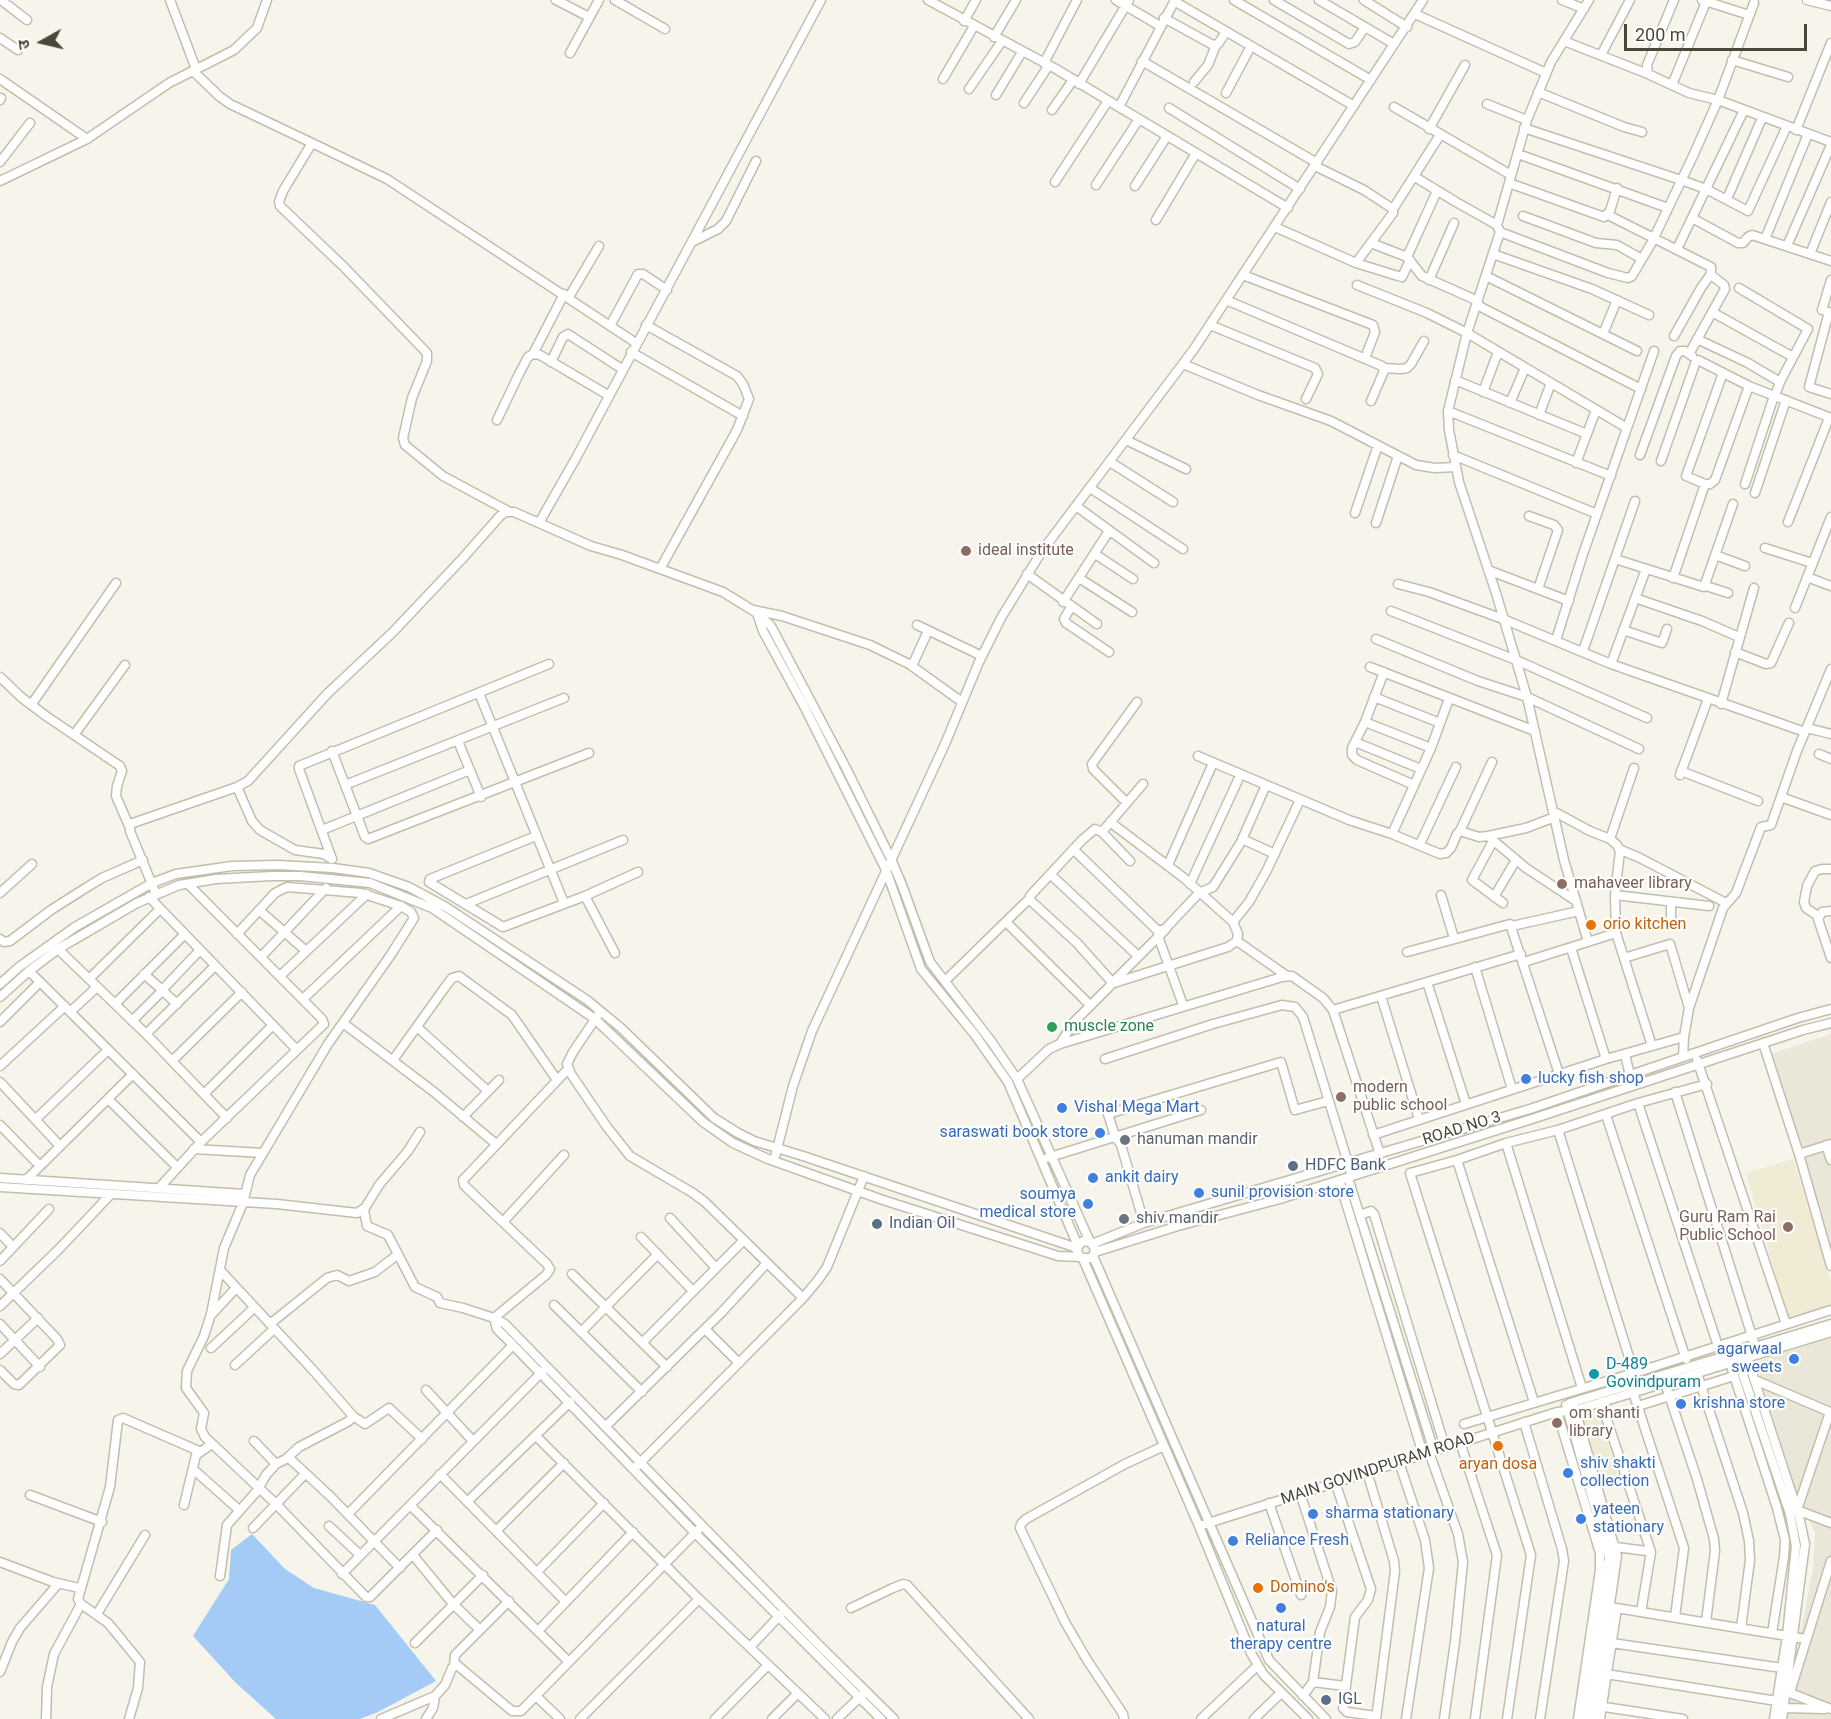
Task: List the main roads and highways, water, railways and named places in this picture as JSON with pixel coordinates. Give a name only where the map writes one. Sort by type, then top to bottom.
[{"type":"water","points":[[252,1534],[285,1569],[314,1588],[375,1605],[436,1681],[360,1719],[276,1719],[236,1683],[193,1636],[229,1579],[231,1550]]},
{"type":"place","name":"ideal institute","points":[[966,551]]},
{"type":"place","name":"mahaveer library","points":[[1562,884]]},
{"type":"place","name":"orio kitchen","points":[[1591,925]]},
{"type":"place","name":"muscle zone","points":[[1052,1027]]},
{"type":"place","name":"lucky fish shop","points":[[1526,1079]]},
{"type":"place","name":"modern public school","points":[[1341,1097]]},
{"type":"place","name":"Vishal Mega Mart","points":[[1062,1108]]},
{"type":"place","name":"saraswati book store","points":[[1100,1133]]},
{"type":"place","name":"hanuman mandir","points":[[1125,1140]]},
{"type":"place","name":"HDFC Bank","points":[[1293,1166]]},
{"type":"place","name":"ankit dairy","points":[[1093,1178]]},
{"type":"place","name":"sunil provision store","points":[[1199,1193]]},
{"type":"place","name":"soumya medical store","points":[[1088,1204]]},
{"type":"place","name":"shiv mandir","points":[[1124,1219]]},
{"type":"place","name":"Indian Oil","points":[[877,1224]]},
{"type":"place","name":"Guru Ram Rai Public School","points":[[1788,1227]]},
{"type":"place","name":"agarwaal sweets","points":[[1794,1359]]},
{"type":"place","name":"D-489 Govindpuram","points":[[1594,1374]]},
{"type":"place","name":"krishna store","points":[[1681,1404]]},
{"type":"place","name":"om shanti library","points":[[1557,1423]]},
{"type":"place","name":"aryan dosa","points":[[1498,1446]]},
{"type":"place","name":"shiv shakti collection","points":[[1568,1473]]},
{"type":"place","name":"sharma stationary","points":[[1313,1514]]},
{"type":"place","name":"yateen stationary","points":[[1581,1519]]},
{"type":"place","name":"Reliance Fresh","points":[[1233,1541]]},
{"type":"place","name":"Domino's","points":[[1258,1588]]},
{"type":"place","name":"natural therapy centre","points":[[1281,1608]]},
{"type":"place","name":"IGL","points":[[1326,1700]]}]
